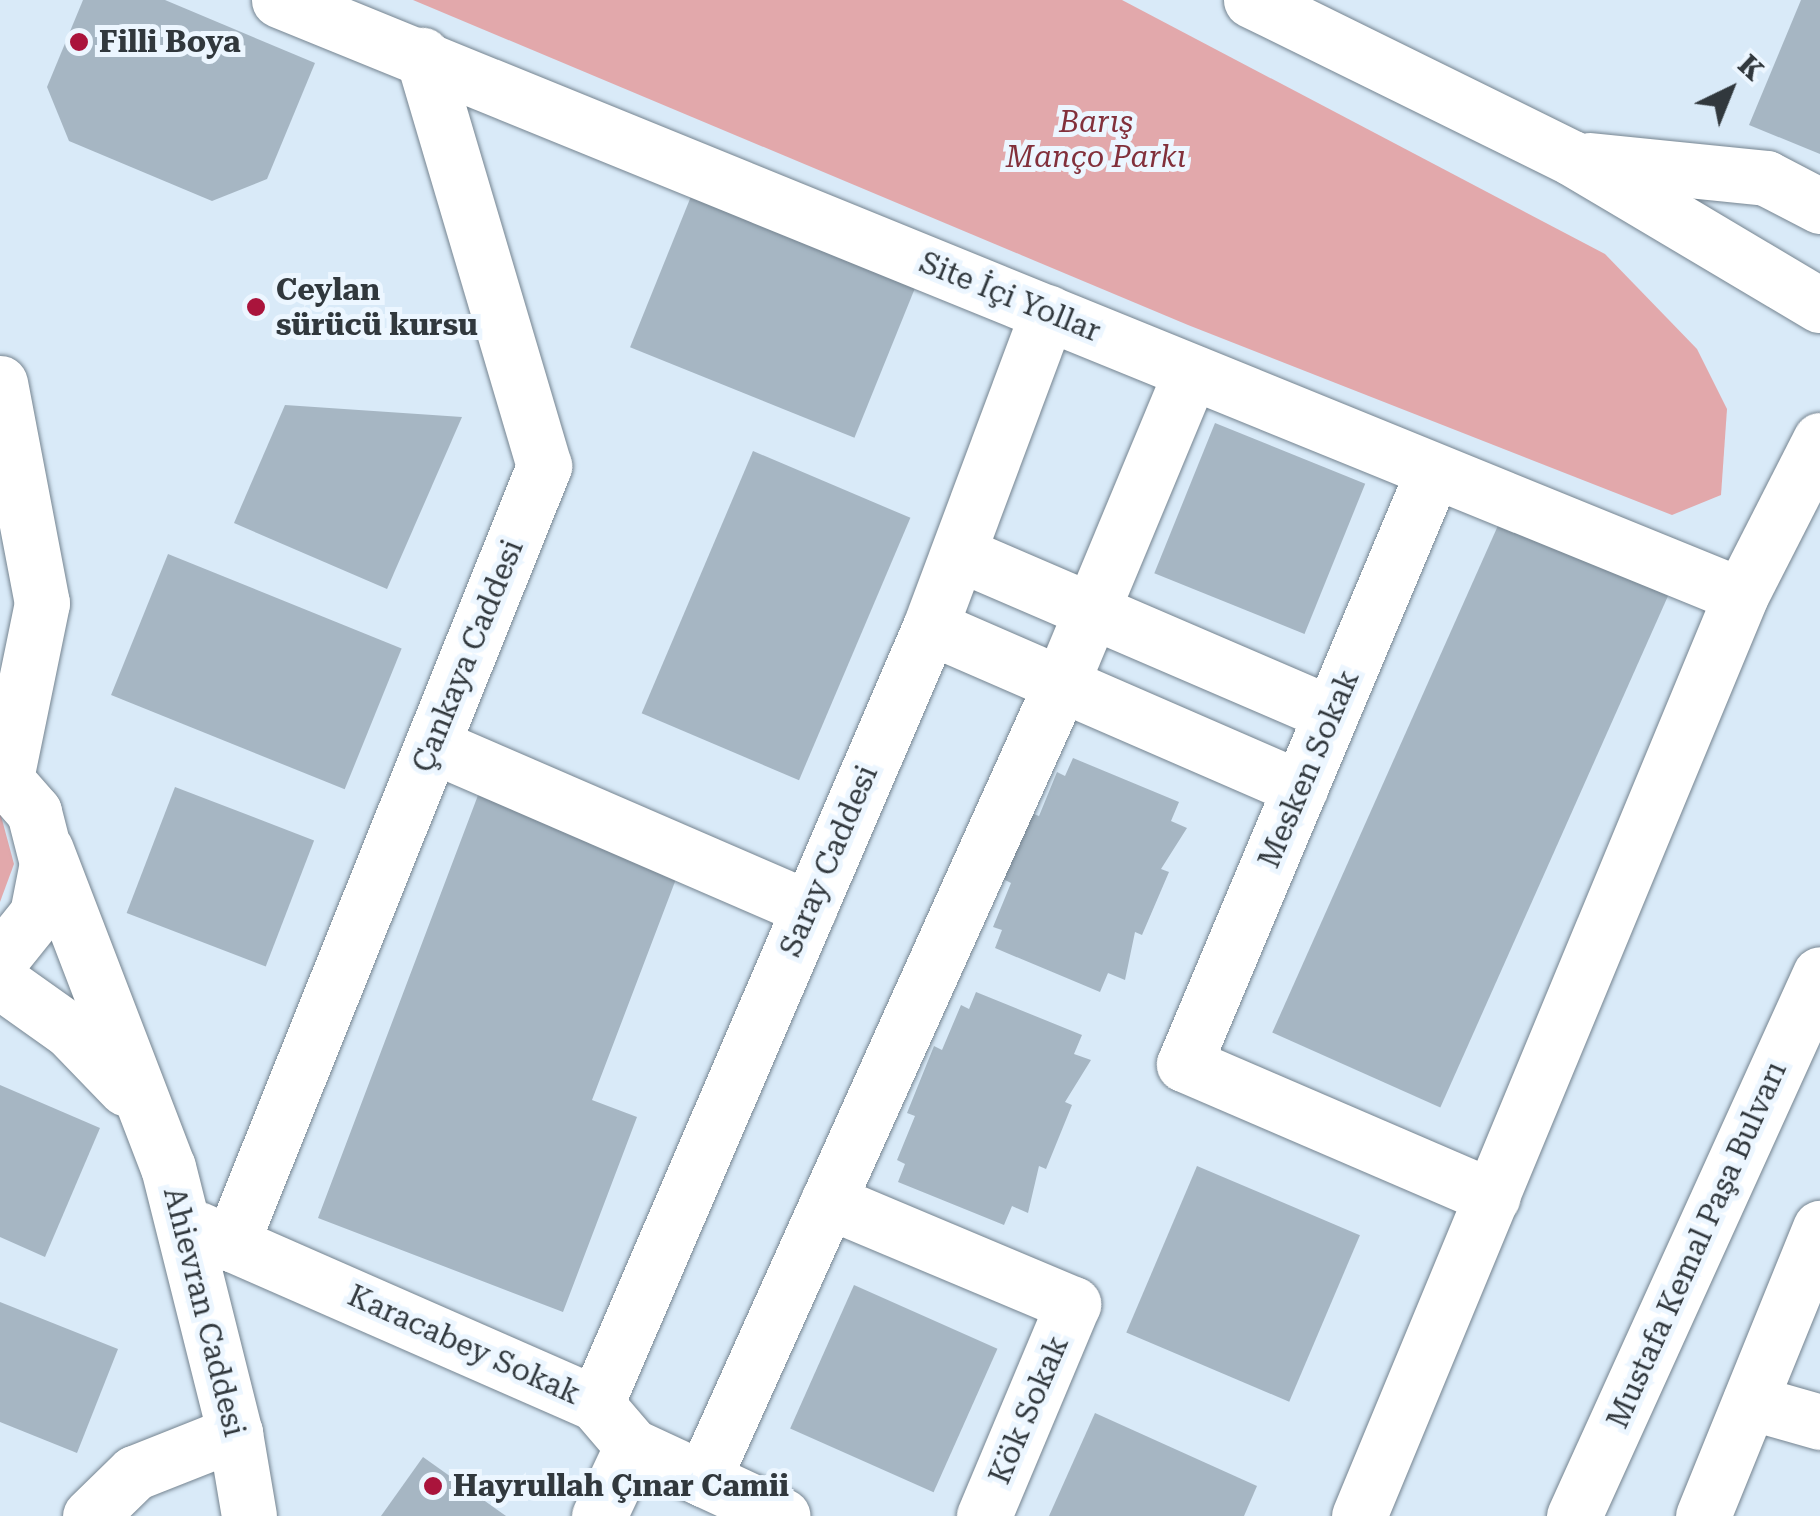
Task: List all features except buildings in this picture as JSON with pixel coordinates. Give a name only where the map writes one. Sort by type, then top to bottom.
[{"type":"main road","name":"Site İçi Yollar","points":[[279,0],[1048,312],[1432,474],[1740,596]]},
{"type":"main road","points":[[1250,0],[1328,18],[1820,305]]},
{"type":"main road","name":"Çankaya Caddesi","points":[[231,1244],[544,466],[422,55]]},
{"type":"main road","points":[[1572,158],[1766,178],[1820,206]]},
{"type":"main road","name":"Saray Caddesi","points":[[596,1404],[930,627],[1048,312]]},
{"type":"main road","points":[[703,1479],[1061,684],[1191,372]]},
{"type":"main road","points":[[0,382],[42,603],[3,776]]},
{"type":"main road","points":[[1359,1516],[1740,596],[1820,440]]},
{"type":"main road","name":"Mesken Sokak","points":[[1432,474],[1184,1064],[1493,1197]]},
{"type":"main road","points":[[960,554],[1331,714]]},
{"type":"main road","points":[[930,627],[1301,788]]},
{"type":"main road","points":[[432,744],[809,908]]},
{"type":"main road","name":"Ahievran Caddesi","points":[[3,776],[34,812],[126,1068],[148,1111],[182,1223],[235,1433],[249,1516]]},
{"type":"main road","points":[[0,960],[37,914],[46,850]]},
{"type":"main road","points":[[1819,975],[1820,962]]},
{"type":"main road","name":"Mustafa Kemal Paşa Bulvarı","points":[[1574,1516],[1819,975]]},
{"type":"main road","points":[[0,981],[69,1030],[148,1111]]},
{"type":"main road","name":"Kök Sokak","points":[[828,1202],[1073,1304],[984,1516]]},
{"type":"main road","name":"Karacabey Sokak","points":[[182,1223],[596,1404],[632,1446],[784,1516]]},
{"type":"main road","points":[[1703,1516],[1820,1228]]},
{"type":"main road","points":[[1750,1402],[1820,1422]]},
{"type":"main road","points":[[90,1516],[134,1473],[235,1433]]},
{"type":"main road","points":[[599,1516],[632,1446]]},
{"type":"green space","name":"Barış Manço Parkı","points":[[413,0],[1122,0],[1605,254],[1697,349],[1727,409],[1721,495],[1672,515],[1188,325]]},
{"type":"green space","points":[[0,812],[14,864],[0,902]]},
{"type":"place","name":"Filli Boya","points":[[79,42]]},
{"type":"place","name":"Ceylan sürücü kursu","points":[[256,307]]},
{"type":"place","name":"Hayrullah Çınar Camii","points":[[433,1486]]}]
